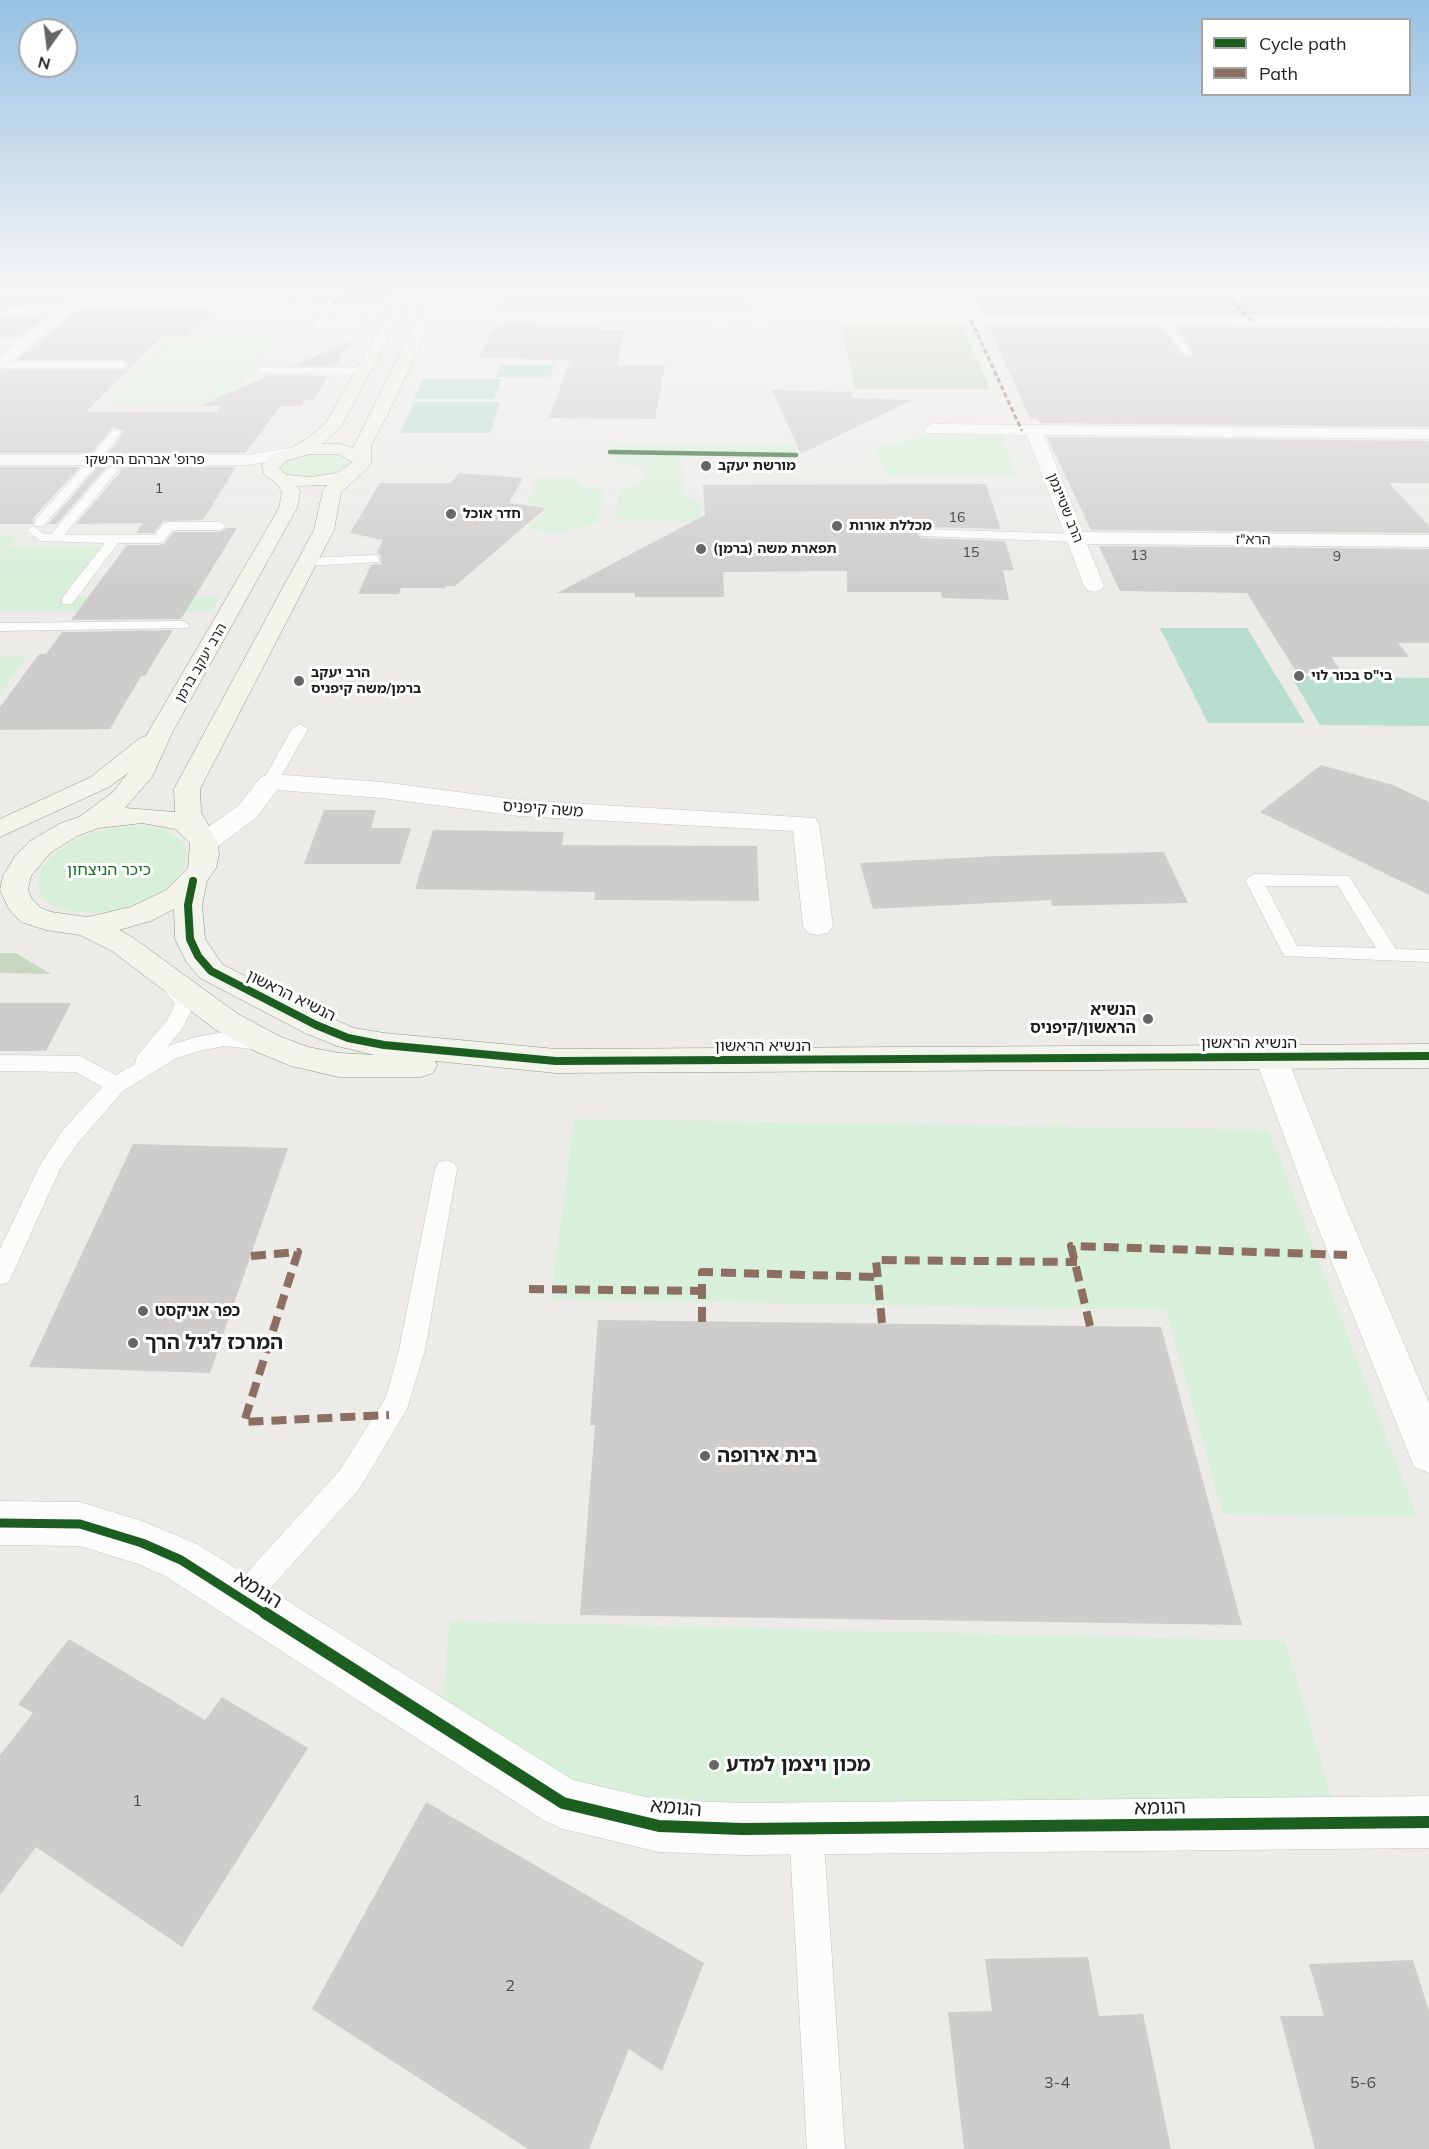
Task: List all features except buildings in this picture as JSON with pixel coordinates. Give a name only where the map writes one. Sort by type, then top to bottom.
[{"type":"street","points":[[355,388],[333,426],[314,442],[271,465],[278,477],[319,482],[356,465]]},
{"type":"street","points":[[201,838],[186,801],[187,789],[328,519],[332,490],[356,465],[364,440],[392,388]]},
{"type":"street","points":[[932,429],[1034,432],[1429,434]]},
{"type":"street","name":"הרב שטיינמן","points":[[1034,432],[1094,586]]},
{"type":"street","points":[[292,453],[335,448],[351,451],[356,465]]},
{"type":"street","name":"פרופ' אברהם הרשקו","points":[[0,469],[247,460],[292,453]]},
{"type":"street","name":"פרופ' אברהם הרשקו","points":[[0,460],[91,464],[113,469],[246,469],[278,477]]},
{"type":"street","name":"הרב יעקב ברמן","points":[[69,831],[114,804],[132,787],[288,508],[291,492],[278,477]]},
{"type":"street","name":"הרא\"ז","points":[[1077,538],[1429,541]]},
{"type":"street","points":[[0,829],[100,782],[134,758],[161,732]]},
{"type":"street","points":[[201,838],[246,812],[270,782]]},
{"type":"street","name":"משה קיפניס","points":[[270,782],[382,790],[519,808],[806,824],[818,926]]},
{"type":"street","points":[[0,858],[69,831],[117,816],[154,816],[184,823],[201,838]]},
{"type":"street","points":[[31,915],[16,897],[17,876],[32,854],[69,831]]},
{"type":"street","name":"הנשיא הראשון","points":[[201,838],[204,861],[193,881],[188,905],[190,939],[198,956],[211,970],[279,1008],[348,1038],[384,1044],[556,1061],[1429,1056]]},
{"type":"street","points":[[0,909],[31,915],[55,923],[87,926],[114,922],[141,914],[166,903],[193,881]]},
{"type":"street","name":"הנשיא הראשון","points":[[87,926],[122,944],[158,969],[210,1011],[268,1044],[303,1058],[339,1065],[384,1067],[522,1059]]},
{"type":"street","points":[[1271,1057],[1329,1210],[1429,1453]]},
{"type":"street","name":"הגומא","points":[[0,1523],[80,1524],[132,1540],[181,1560],[563,1803],[659,1826],[806,1828],[1429,1822]]},
{"type":"lane","points":[[117,431],[36,526],[40,537],[159,539],[168,526],[220,526]]},
{"type":"lane","points":[[54,539],[113,469]]},
{"type":"lane","points":[[925,533],[1077,538]]},
{"type":"lane","points":[[67,601],[114,539]]},
{"type":"lane","points":[[307,562],[375,560]]},
{"type":"lane","points":[[0,627],[183,625]]},
{"type":"lane","points":[[270,782],[300,729]]},
{"type":"lane","points":[[1390,954],[1343,880],[1254,880],[1291,952],[1429,956]]},
{"type":"lane","points":[[0,1275],[51,1165],[70,1137],[154,1051],[175,1024],[185,1003],[158,969]]},
{"type":"lane","points":[[123,1081],[168,1054],[196,1044],[224,1039],[268,1044]]},
{"type":"lane","points":[[0,1063],[80,1064],[123,1081]]},
{"type":"lane","points":[[242,1599],[350,1479],[398,1401],[412,1350],[446,1169]]},
{"type":"lane","points":[[806,1828],[826,2149]]},
{"type":"green space","points":[[125,388],[238,388],[228,403],[110,404]]},
{"type":"green space","points":[[419,388],[498,388],[494,399],[414,399]]},
{"type":"green space","points":[[855,388],[990,389],[855,389]]},
{"type":"green space","points":[[414,402],[500,402],[490,433],[400,433]]},
{"type":"green space","points":[[940,432],[1002,434],[1016,477],[887,477],[875,448]]},
{"type":"green space","points":[[615,444],[690,444],[690,453],[613,452]]},
{"type":"green space","points":[[694,444],[795,445],[794,455],[693,454]]},
{"type":"green space","points":[[334,450],[353,460],[352,465],[338,473],[315,478],[287,476],[277,468],[288,456]]},
{"type":"green space","points":[[617,455],[681,456],[686,496],[703,503],[699,512],[702,522],[615,520],[619,491],[636,485],[646,475],[640,467],[612,462]]},
{"type":"green space","points":[[572,477],[585,487],[606,490],[597,523],[555,534],[528,527],[549,507],[527,504],[536,479]]},
{"type":"green space","points":[[0,536],[18,536],[8,547],[113,547],[75,597],[220,597],[211,611],[0,611]]},
{"type":"green space","points":[[1160,628],[1247,628],[1305,723],[1208,723]]},
{"type":"green space","points":[[0,657],[26,657],[0,695]]},
{"type":"green space","points":[[1291,676],[1429,678],[1429,726],[1320,725]]},
{"type":"green space","name":"כיכר הניצחון","points":[[146,826],[166,830],[180,839],[187,851],[186,865],[177,879],[161,892],[139,903],[115,910],[91,913],[69,911],[51,905],[40,894],[37,882],[42,868],[55,853],[74,841],[97,832],[122,827]]},
{"type":"green space","points":[[0,953],[16,953],[51,974],[0,973]]},
{"type":"green space","points":[[574,1119],[1269,1130],[1417,1517],[1223,1514],[1166,1310],[551,1299]]},
{"type":"green space","points":[[450,1621],[1285,1641],[1341,1829],[608,1806],[442,1705]]},
{"type":"marked path","points":[[1002,388],[1022,431]]},
{"type":"marked path","points":[[1090,1326],[1071,1246],[1347,1255]]},
{"type":"marked path","points":[[251,1256],[298,1252],[244,1422],[389,1415]]},
{"type":"marked path","points":[[882,1323],[876,1260],[1077,1262]]},
{"type":"marked path","points":[[702,1322],[702,1272],[877,1277]]},
{"type":"marked path","points":[[529,1289],[702,1291]]},
{"type":"cycle path","points":[[610,452],[796,455]]},
{"type":"cycle path","points":[[193,881],[188,905],[190,939],[198,956],[211,971],[279,1008],[316,1025],[348,1038],[384,1045],[556,1061],[1429,1056]]},
{"type":"cycle path","points":[[0,1523],[80,1524],[142,1543],[181,1560],[563,1803],[659,1826],[742,1829],[1429,1822]]},
{"type":"place","name":"מורשת יעקב","points":[[706,466]]},
{"type":"place","name":"חדר אוכל","points":[[451,514]]},
{"type":"place","name":"מכללת אורות","points":[[837,526]]},
{"type":"place","name":"תפארת משה (ברמן)","points":[[701,549]]},
{"type":"place","name":"בי\"ס בכור לוי","points":[[1299,676]]},
{"type":"place","name":"הרב יעקב ברמן/משה קיפניס","points":[[299,681]]},
{"type":"place","name":"הנשיא הראשון/קיפניס","points":[[1148,1019]]},
{"type":"place","name":"כפר אניקסט","points":[[143,1311]]},
{"type":"place","name":"המרכז לגיל הרך","points":[[133,1343]]},
{"type":"place","name":"בית אירופה","points":[[705,1456]]},
{"type":"place","name":"מכון ויצמן למדע","points":[[714,1765]]}]
